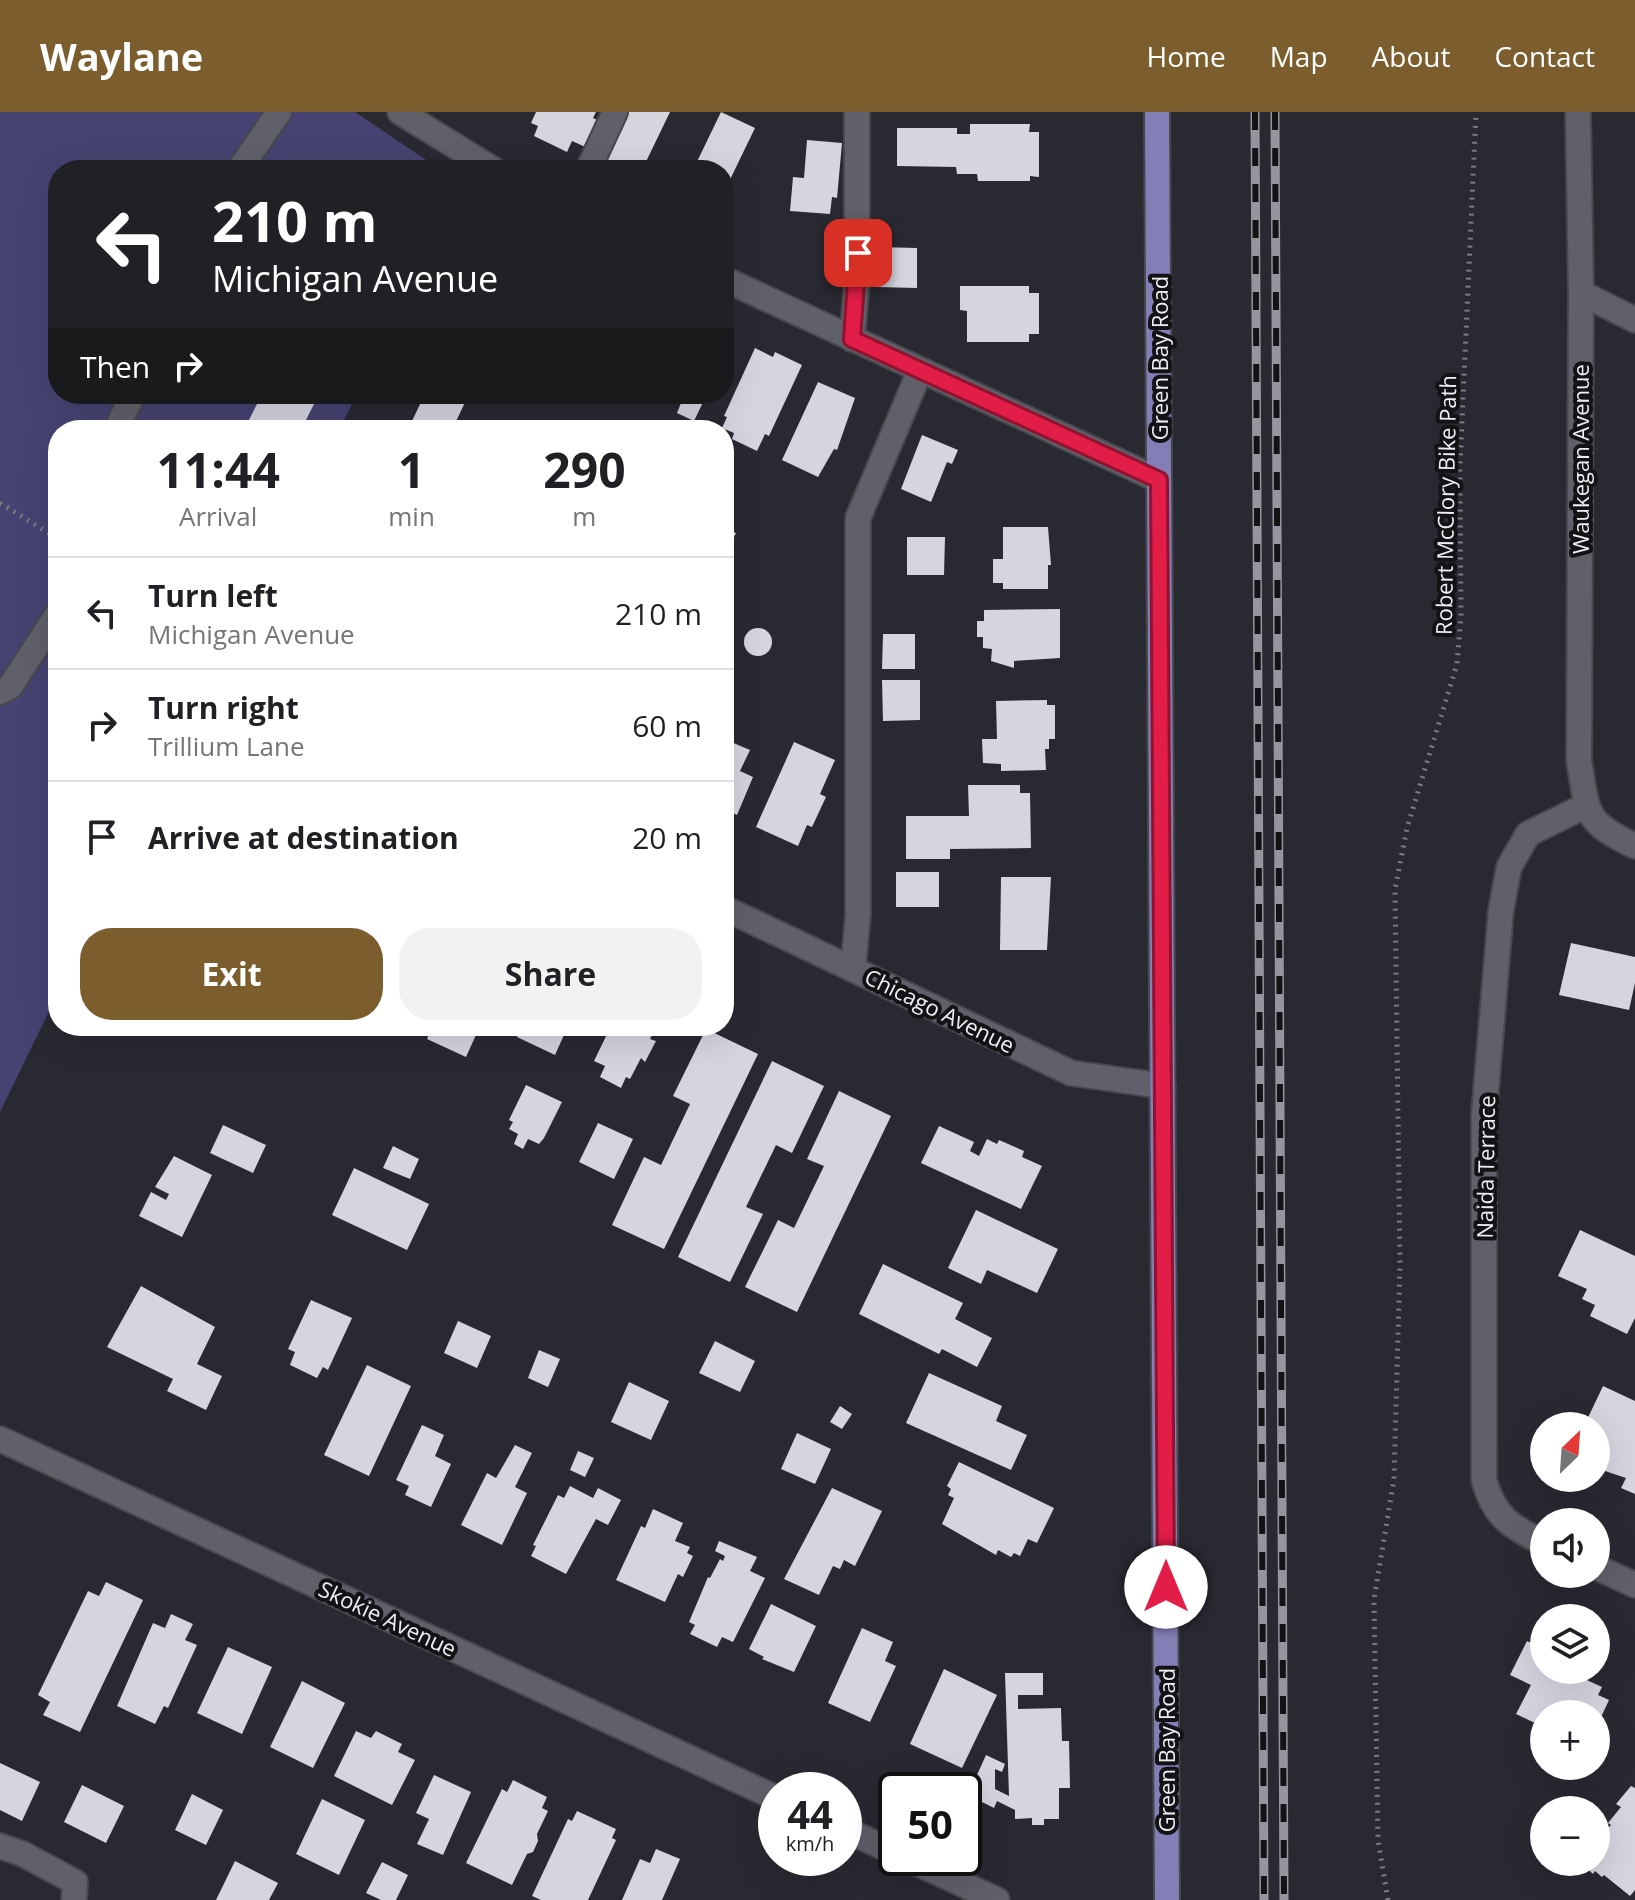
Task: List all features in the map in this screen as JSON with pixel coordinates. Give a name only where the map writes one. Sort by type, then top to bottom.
[{"type":"main road","name":"Green Bay Road","points":[[1157,112],[1167,1900]]},
{"type":"street","points":[[246,160],[279,112]]},
{"type":"street","points":[[400,112],[478,160]]},
{"type":"street","points":[[593,160],[615,112]]},
{"type":"street","points":[[852,339],[857,265],[857,112]]},
{"type":"street","name":"Waukegan Avenue","points":[[1578,112],[1581,293],[1579,758],[1587,805]]},
{"type":"street","points":[[734,284],[919,373],[1159,480]]},
{"type":"street","points":[[1581,293],[1635,320]]},
{"type":"street","points":[[853,969],[858,915],[858,518],[919,373]]},
{"type":"street","points":[[0,692],[10,687],[48,628]]},
{"type":"street","points":[[1587,805],[1594,822],[1603,831],[1635,846]]},
{"type":"street","name":"Naida Terrace","points":[[1530,1535],[1502,1519],[1491,1504],[1484,1480],[1484,1115],[1501,910],[1509,867],[1528,834],[1587,805]]},
{"type":"street","name":"Chicago Avenue","points":[[734,913],[1071,1073],[1163,1086]]},
{"type":"street","name":"Skokie Avenue","points":[[0,1439],[758,1790]]},
{"type":"street","points":[[1610,1573],[1635,1585]]},
{"type":"street","points":[[0,1846],[23,1854],[75,1882],[74,1900]]},
{"type":"street","points":[[945,1876],[997,1900]]},
{"type":"path","name":"Robert McClory Bike Path","points":[[1388,1900],[1378,1840],[1374,1599],[1394,1479],[1400,1264],[1395,889],[1407,828],[1457,664],[1461,616],[1460,465],[1476,112]]},
{"type":"path","points":[[0,503],[48,533]]},
{"type":"shaded area","points":[[0,112],[355,112],[426,160],[48,160],[48,404],[352,404],[344,420],[48,420],[48,1014],[0,1112]]},
{"type":"building","points":[[536,112],[596,112],[593,118],[603,123],[590,149],[572,141],[567,152],[534,136],[538,126],[531,123]]},
{"type":"building","points":[[627,112],[670,112],[647,160],[604,160]]},
{"type":"building","points":[[721,112],[755,128],[734,171],[734,160],[698,160]]},
{"type":"building","points":[[970,124],[1030,124],[1029,132],[1039,132],[1039,177],[1030,176],[1030,181],[978,181],[977,174],[957,174],[956,167],[897,166],[897,128],[957,128],[957,134],[970,134]]},
{"type":"building","points":[[807,140],[842,143],[837,198],[832,197],[830,214],[790,211],[793,177],[804,178]]},
{"type":"building","points":[[877,247],[917,248],[917,288],[877,287]]},
{"type":"building","points":[[960,286],[1029,286],[1029,293],[1039,293],[1039,334],[1029,334],[1029,342],[967,342],[967,311],[960,310]]},
{"type":"building","points":[[755,348],[773,357],[775,352],[802,365],[769,436],[765,434],[757,451],[734,440],[734,420],[726,420],[724,416],[729,404],[734,404],[734,394]]},
{"type":"building","points":[[818,382],[855,398],[837,450],[834,449],[818,477],[782,460]]},
{"type":"building","points":[[257,404],[314,404],[306,420],[249,420]]},
{"type":"building","points":[[420,404],[464,404],[457,420],[412,420]]},
{"type":"building","points":[[681,404],[702,404],[694,420],[677,413]]},
{"type":"building","points":[[922,435],[958,450],[952,464],[947,462],[931,502],[901,489]]},
{"type":"building","points":[[1003,527],[1048,527],[1051,565],[1048,565],[1048,589],[1003,589],[1003,583],[993,583],[993,559],[1003,559]]},
{"type":"building","points":[[907,537],[945,537],[944,575],[907,575]]},
{"type":"building","points":[[1060,609],[1060,658],[1014,661],[1014,668],[991,661],[992,649],[983,648],[983,637],[977,637],[977,621],[984,621],[984,610]]},
{"type":"building","points":[[758,628],[768,632],[772,642],[768,652],[758,656],[748,652],[744,642],[748,632]]},
{"type":"building","points":[[883,634],[915,634],[915,669],[882,669]]},
{"type":"building","points":[[882,680],[920,680],[920,720],[883,721]]},
{"type":"building","points":[[1047,700],[1047,705],[1055,705],[1055,739],[1049,739],[1049,749],[1045,749],[1046,770],[1001,771],[1001,764],[983,763],[982,739],[997,739],[996,701]]},
{"type":"building","points":[[794,742],[835,760],[820,794],[826,797],[812,827],[807,825],[798,846],[756,827]]},
{"type":"building","points":[[734,743],[750,750],[740,771],[753,777],[737,815],[734,814]]},
{"type":"building","points":[[968,785],[1020,785],[1020,793],[1030,793],[1031,848],[950,849],[950,859],[906,859],[906,816],[969,816]]},
{"type":"building","points":[[896,872],[939,872],[939,907],[896,907]]},
{"type":"building","points":[[1001,877],[1051,877],[1047,950],[1000,950]]},
{"type":"building","points":[[1571,943],[1635,957],[1635,983],[1629,1010],[1559,995]]},
{"type":"building","points":[[428,1036],[475,1036],[466,1057],[427,1039]]},
{"type":"building","points":[[517,1036],[564,1036],[555,1055]]},
{"type":"building","points":[[606,1036],[651,1036],[650,1039],[656,1041],[645,1062],[641,1058],[630,1079],[626,1077],[621,1088],[600,1077],[605,1066],[594,1061]]},
{"type":"building","points":[[703,1036],[721,1036],[758,1054],[664,1249],[612,1225],[644,1157],[661,1165],[690,1104],[673,1096]]},
{"type":"building","points":[[772,1061],[824,1086],[792,1153],[776,1145],[746,1207],[763,1214],[730,1282],[678,1257]]},
{"type":"building","points":[[526,1085],[562,1102],[544,1138],[539,1144],[528,1139],[523,1149],[514,1144],[518,1134],[509,1129],[513,1122],[509,1120]]},
{"type":"building","points":[[839,1091],[891,1116],[797,1312],[745,1287],[778,1220],[794,1228],[824,1166],[807,1159]]},
{"type":"building","points":[[598,1123],[633,1139],[614,1179],[579,1162]]},
{"type":"building","points":[[223,1125],[266,1145],[253,1173],[210,1153]]},
{"type":"building","points":[[939,1126],[974,1142],[970,1151],[979,1156],[987,1139],[997,1144],[999,1140],[1024,1151],[1022,1157],[1042,1166],[1021,1209],[921,1163]]},
{"type":"building","points":[[393,1146],[419,1159],[410,1179],[383,1168]]},
{"type":"building","points":[[174,1156],[212,1175],[182,1237],[139,1216],[151,1192],[166,1200],[169,1194],[155,1187]]},
{"type":"building","points":[[354,1168],[429,1204],[407,1250],[332,1215]]},
{"type":"building","points":[[976,1210],[1058,1249],[1037,1293],[987,1270],[981,1284],[948,1268]]},
{"type":"building","points":[[1580,1230],[1635,1256],[1635,1318],[1627,1334],[1590,1316],[1595,1305],[1582,1299],[1587,1289],[1558,1276]]},
{"type":"building","points":[[883,1264],[963,1303],[955,1319],[992,1338],[977,1367],[942,1349],[939,1354],[859,1314]]},
{"type":"building","points":[[141,1286],[215,1327],[197,1364],[222,1376],[206,1410],[167,1391],[173,1379],[107,1347]]},
{"type":"building","points":[[311,1300],[352,1318],[328,1370],[323,1367],[317,1378],[290,1365],[295,1352],[288,1349]]},
{"type":"building","points":[[458,1321],[491,1336],[477,1368],[444,1353]]},
{"type":"building","points":[[715,1341],[755,1361],[740,1392],[699,1373]]},
{"type":"building","points":[[539,1350],[560,1359],[548,1387],[528,1378]]},
{"type":"building","points":[[367,1365],[411,1386],[369,1476],[324,1455]]},
{"type":"building","points":[[929,1373],[1002,1406],[996,1421],[1027,1435],[1011,1470],[906,1423]]},
{"type":"building","points":[[629,1382],[669,1401],[651,1440],[611,1422]]},
{"type":"building","points":[[1603,1386],[1635,1401],[1635,1494],[1621,1488],[1626,1478],[1610,1473],[1610,1412],[1591,1412]]},
{"type":"building","points":[[840,1406],[852,1414],[842,1429],[830,1422]]},
{"type":"building","points":[[422,1425],[444,1435],[435,1456],[451,1464],[431,1507],[405,1495],[409,1486],[396,1480]]},
{"type":"building","points":[[797,1433],[831,1449],[815,1484],[781,1469]]},
{"type":"building","points":[[515,1445],[532,1453],[515,1487],[527,1493],[502,1545],[461,1525],[487,1473],[496,1478]]},
{"type":"building","points":[[578,1451],[594,1458],[585,1477],[570,1470]]},
{"type":"building","points":[[959,1462],[1054,1508],[1037,1543],[1028,1539],[1020,1556],[1014,1553],[1011,1557],[998,1550],[996,1555],[942,1524],[954,1498],[948,1495],[951,1489],[947,1486]]},
{"type":"building","points":[[570,1486],[593,1498],[598,1488],[621,1500],[608,1525],[596,1519],[566,1574],[531,1556],[536,1546],[533,1545],[558,1495],[564,1498]]},
{"type":"building","points":[[832,1488],[882,1511],[855,1566],[844,1560],[840,1569],[833,1566],[819,1595],[784,1579]]},
{"type":"building","points":[[653,1509],[683,1523],[675,1541],[690,1547],[687,1553],[693,1556],[683,1577],[678,1574],[665,1602],[616,1580],[641,1526],[645,1528]]},
{"type":"building","points":[[719,1541],[757,1557],[750,1571],[765,1578],[733,1642],[722,1637],[717,1647],[690,1634],[695,1625],[689,1622],[708,1577],[725,1556],[715,1551]]},
{"type":"building","points":[[106,1582],[143,1600],[80,1732],[43,1715],[50,1702],[38,1695],[88,1591],[99,1596]]},
{"type":"building","points":[[771,1604],[816,1626],[794,1672],[762,1659],[764,1657],[749,1649]]},
{"type":"building","points":[[171,1614],[193,1624],[185,1640],[197,1645],[168,1708],[164,1706],[155,1724],[117,1706],[153,1623],[165,1628]]},
{"type":"building","points":[[862,1628],[893,1642],[885,1661],[896,1666],[870,1722],[828,1703]]},
{"type":"building","points":[[1527,1641],[1530,1642],[1530,1684],[1595,1684],[1602,1687],[1598,1695],[1609,1700],[1530,1700],[1530,1721],[1516,1714],[1531,1685],[1510,1675]]},
{"type":"building","points":[[228,1647],[272,1667],[242,1734],[197,1713]]},
{"type":"building","points":[[944,1669],[997,1695],[962,1768],[910,1744]]},
{"type":"building","points":[[1005,1673],[1043,1673],[1043,1695],[1018,1695],[1018,1709],[1061,1708],[1062,1741],[1069,1741],[1070,1788],[1059,1788],[1059,1819],[1044,1819],[1044,1825],[1032,1825],[1032,1818],[1015,1819],[1015,1810],[997,1801],[994,1808],[982,1802],[982,1772],[978,1772],[986,1755],[1005,1764],[1002,1772],[995,1769],[995,1789],[1009,1796]]},
{"type":"building","points":[[302,1681],[345,1703],[313,1768],[270,1747]]},
{"type":"building","points":[[356,1731],[371,1738],[376,1731],[402,1744],[398,1752],[415,1760],[392,1805],[334,1776]]},
{"type":"building","points":[[0,1763],[40,1782],[22,1821],[0,1810]]},
{"type":"building","points":[[434,1775],[471,1792],[443,1855],[417,1844],[429,1819],[416,1813]]},
{"type":"building","points":[[513,1780],[547,1797],[542,1808],[548,1811],[537,1834],[538,1841],[533,1852],[527,1854],[512,1885],[466,1863],[502,1789],[507,1792]]},
{"type":"building","points":[[82,1785],[124,1806],[106,1843],[64,1822]]},
{"type":"building","points":[[1631,1786],[1635,1788],[1635,1890],[1630,1896],[1605,1876],[1610,1876],[1610,1821],[1621,1807],[1616,1804]]},
{"type":"building","points":[[192,1794],[223,1810],[206,1845],[175,1830]]},
{"type":"building","points":[[322,1799],[365,1820],[339,1875],[296,1854]]},
{"type":"building","points":[[577,1811],[616,1829],[612,1838],[616,1840],[588,1900],[541,1900],[532,1896],[568,1819],[572,1821]]},
{"type":"building","points":[[656,1849],[680,1859],[662,1900],[622,1900],[640,1859],[650,1863]]},
{"type":"building","points":[[235,1861],[278,1883],[269,1900],[216,1900]]},
{"type":"building","points":[[382,1862],[408,1875],[396,1900],[381,1900],[366,1893]]},
{"type":"railway","points":[[1255,112],[1264,1900]]},
{"type":"railway","points":[[1275,112],[1284,1900]]},
{"type":"route","points":[[858,253],[852,339],[919,373],[1159,480],[1166,1587]]}]
